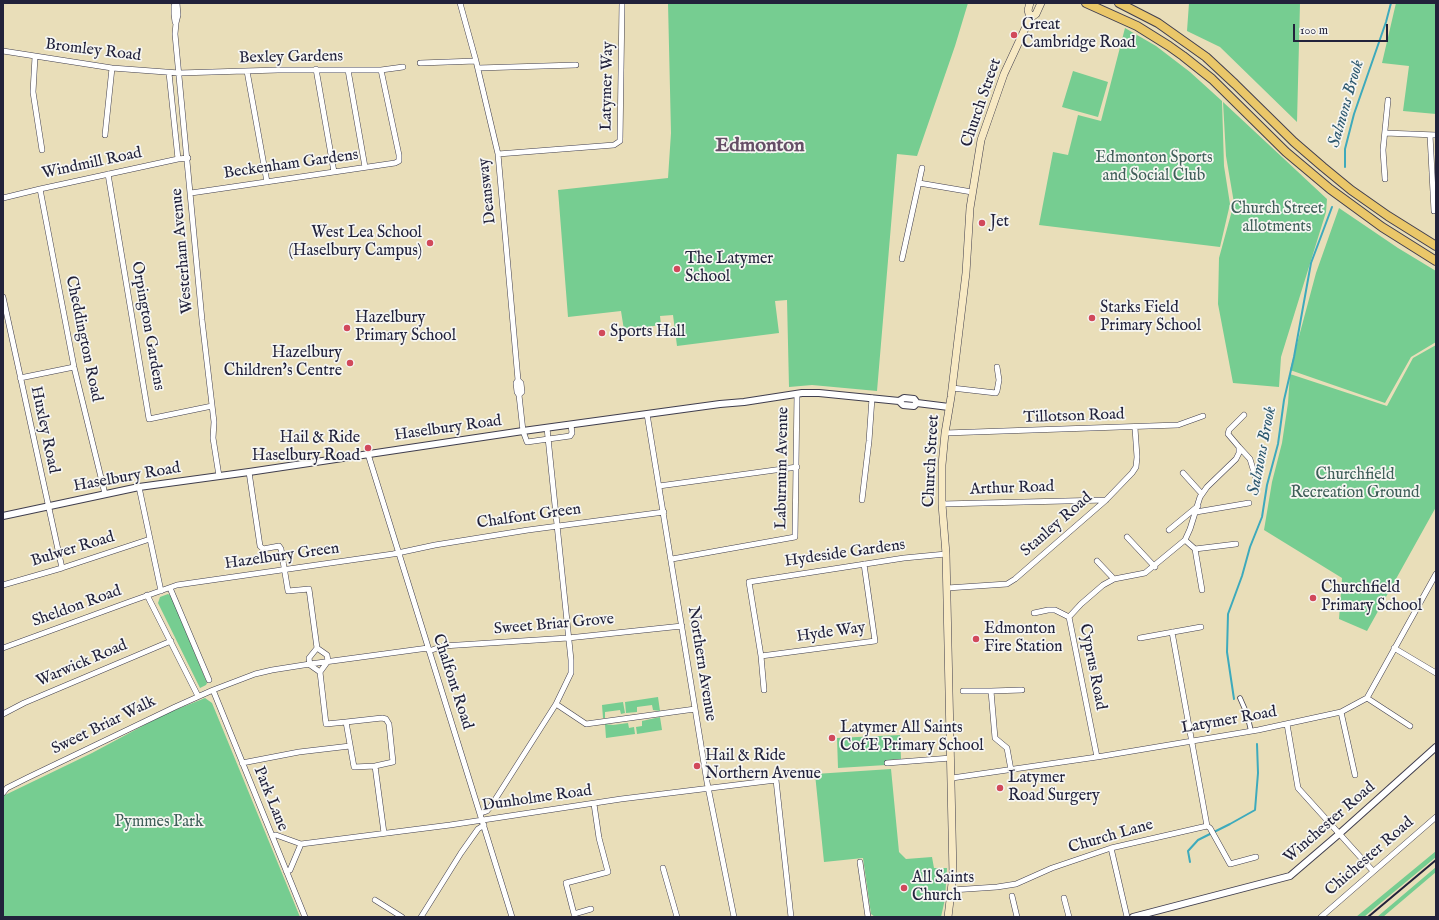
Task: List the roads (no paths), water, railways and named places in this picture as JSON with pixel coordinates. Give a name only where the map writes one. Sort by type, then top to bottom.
[{"type":"highway","points":[[1086,3],[1137,26],[1170,46],[1212,79],[1286,152],[1330,189],[1382,227],[1436,261]]},
{"type":"highway","points":[[1119,3],[1158,23],[1191,46],[1220,70],[1323,168],[1388,216],[1436,246]]},
{"type":"main road","name":"Church Street","points":[[1030,3],[1028,10],[1030,18]]},
{"type":"main road","name":"Church Street","points":[[948,917],[954,874],[946,554],[942,504],[942,465],[945,433],[966,273],[972,192],[981,140],[1004,74],[1030,18],[1036,14],[1041,3]]},
{"type":"street","name":"Westerham Avenue","points":[[176,3],[174,6],[174,14],[176,23],[179,73],[214,422],[213,438],[219,476]]},
{"type":"street","name":"Deansway","points":[[460,3],[478,68],[498,154],[518,380],[516,383],[523,432]]},
{"type":"street","name":"Latymer Way","points":[[498,154],[614,145],[620,141],[622,3]]},
{"type":"street","name":"Bromley Road","points":[[3,51],[112,68],[179,73]]},
{"type":"street","points":[[35,57],[33,92],[42,150]]},
{"type":"street","points":[[420,62],[476,61]]},
{"type":"street","points":[[478,68],[576,65]]},
{"type":"street","name":"Bexley Gardens","points":[[179,73],[316,69],[381,70],[403,67]]},
{"type":"street","points":[[106,135],[112,68]]},
{"type":"street","points":[[316,69],[334,172]]},
{"type":"street","points":[[348,70],[366,167]]},
{"type":"street","name":"Beckenham Gardens","points":[[191,193],[395,163],[399,161],[381,70]]},
{"type":"street","points":[[247,71],[267,182]]},
{"type":"street","points":[[169,73],[178,159]]},
{"type":"street","points":[[1385,180],[1382,150],[1388,100]]},
{"type":"street","points":[[174,117],[184,116]]},
{"type":"street","points":[[1385,133],[1433,135],[1434,211]]},
{"type":"street","name":"Windmill Road","points":[[3,198],[108,174],[188,158]]},
{"type":"street","points":[[902,259],[922,168]]},
{"type":"street","name":"Orpington Gardens","points":[[108,174],[149,419],[212,406]]},
{"type":"street","points":[[919,183],[972,192]]},
{"type":"street","name":"Cheddington Road","points":[[40,189],[74,367],[105,494]]},
{"type":"street","name":"Huxley Road","points":[[3,297],[62,568]]},
{"type":"street","points":[[20,378],[74,367]]},
{"type":"street","points":[[952,388],[996,392],[998,391],[999,380],[997,367]]},
{"type":"street","name":"Haselbury Road","points":[[3,516],[139,487],[547,428],[797,394],[819,393],[899,401],[903,405],[914,406],[917,403],[949,407]]},
{"type":"street","name":"Laburnum Avenue","points":[[672,559],[795,537],[797,394]]},
{"type":"street","points":[[862,500],[869,441],[872,398]]},
{"type":"street","name":"Northern Avenue","points":[[647,414],[672,559],[708,788],[734,917]]},
{"type":"street","points":[[1244,415],[1229,430],[1228,434],[1250,459],[1256,478]]},
{"type":"street","name":"Tillotson Road","points":[[945,433],[1178,426],[1202,416]]},
{"type":"street","points":[[523,432],[527,442],[549,439],[571,435],[571,425]]},
{"type":"street","points":[[481,813],[487,811],[491,806],[556,704],[571,674],[558,526],[547,428]]},
{"type":"street","name":"Stanley Road","points":[[947,588],[1007,584],[1106,500],[1136,467],[1137,457],[1135,428]]},
{"type":"street","points":[[1069,617],[1103,585],[1114,579],[1145,574],[1185,540],[1202,494],[1207,487],[1236,459],[1239,453],[1239,446]]},
{"type":"street","name":"Chalfont Road","points":[[368,454],[428,649],[481,813],[512,917]]},
{"type":"street","points":[[659,486],[797,468]]},
{"type":"street","points":[[249,472],[260,546],[263,548],[279,546],[281,549],[288,591],[309,589],[317,648],[309,658],[310,665],[320,672]]},
{"type":"street","points":[[1183,473],[1202,494]]},
{"type":"street","points":[[139,487],[161,591],[170,588],[209,680]]},
{"type":"street","name":"Arthur Road","points":[[942,504],[1106,500]]},
{"type":"street","points":[[1196,512],[1249,503]]},
{"type":"street","points":[[1169,530],[1198,506]]},
{"type":"street","name":"Chalfont Green","points":[[399,553],[442,544],[558,526],[664,512]]},
{"type":"street","points":[[1126,537],[1155,567]]},
{"type":"street","name":"Bulwer Road","points":[[3,585],[62,568],[150,539]]},
{"type":"street","points":[[1185,540],[1195,549],[1202,590]]},
{"type":"street","points":[[1195,549],[1236,544]]},
{"type":"street","name":"Hazelbury Green","points":[[170,588],[399,553]]},
{"type":"street","name":"Hydeside Gardens","points":[[761,656],[749,582],[904,558],[946,554]]},
{"type":"street","points":[[1097,561],[1114,579]]},
{"type":"street","name":"Hyde Way","points":[[761,656],[875,640],[864,564]]},
{"type":"street","points":[[1410,726],[1367,698],[1436,574]]},
{"type":"street","name":"Sheldon Road","points":[[3,648],[161,591]]},
{"type":"street","points":[[148,595],[198,696]]},
{"type":"street","name":"Cyprus Road","points":[[1034,612],[1055,610],[1069,617],[1097,757]]},
{"type":"street","name":"Sweet Briar Grove","points":[[213,690],[256,674],[328,661],[443,646],[568,638],[682,626]]},
{"type":"street","points":[[1140,638],[1201,627]]},
{"type":"street","points":[[1172,632],[1208,827],[1230,864],[1256,857]]},
{"type":"street","name":"Warwick Road","points":[[3,714],[31,700],[171,641]]},
{"type":"street","points":[[317,648],[327,655],[328,661],[320,672],[326,723],[328,725],[346,722],[382,718],[388,722],[394,760],[392,764],[354,767],[346,722]]},
{"type":"street","points":[[1394,648],[1436,673]]},
{"type":"street","points":[[761,656],[764,690]]},
{"type":"street","name":"Sweet Briar Walk","points":[[3,793],[5,788],[213,690]]},
{"type":"street","name":"Park Lane","points":[[213,690],[305,917]]},
{"type":"street","points":[[964,691],[1022,690]]},
{"type":"street","points":[[991,691],[995,738],[1007,748],[1011,770]]},
{"type":"street","points":[[1246,696],[1241,700],[1251,731]]},
{"type":"street","name":"Latymer Road","points":[[952,778],[1097,757],[1251,731],[1341,712],[1367,698]]},
{"type":"street","points":[[556,704],[586,724],[695,709]]},
{"type":"street","points":[[1341,712],[1355,776]]},
{"type":"street","points":[[1287,724],[1298,788],[1373,871]]},
{"type":"street","points":[[242,763],[299,752],[350,746]]},
{"type":"street","name":"Winchester Road","points":[[1133,917],[1290,876],[1436,747]]},
{"type":"street","points":[[887,763],[952,758]]},
{"type":"street","points":[[375,766],[384,833]]},
{"type":"street","name":"Dunholme Road","points":[[272,836],[276,835],[301,844],[483,822],[594,804],[776,780],[791,917]]},
{"type":"street","points":[[592,909],[574,914],[566,883],[608,872],[599,838],[594,804]]},
{"type":"street","name":"Chichester Road","points":[[1321,917],[1436,817]]},
{"type":"street","points":[[421,917],[469,841],[483,822]]},
{"type":"street","name":"Church Lane","points":[[952,890],[997,887],[1016,884],[1052,868],[1110,848],[1208,827]]},
{"type":"street","points":[[286,871],[290,870],[301,844]]},
{"type":"street","points":[[1110,848],[1127,917]]},
{"type":"street","points":[[860,862],[868,917]]},
{"type":"street","points":[[663,868],[677,917]]},
{"type":"street","points":[[1012,896],[1017,917]]},
{"type":"street","points":[[1064,898],[1069,917]]},
{"type":"street","points":[[375,900],[402,917]]},
{"type":"waterway","name":"Salmons Brook","points":[[1345,167],[1345,149],[1354,114],[1386,22],[1391,3]]},
{"type":"waterway","name":"Salmons Brook","points":[[1234,699],[1227,652],[1228,614],[1242,576],[1250,547],[1262,517],[1267,485],[1278,444],[1284,400],[1294,357],[1311,263],[1332,207]]},
{"type":"waterway","name":"Salmons Brook","points":[[1190,862],[1188,851],[1198,840],[1255,810],[1258,773],[1257,744]]},
{"type":"railway","points":[[1368,917],[1436,860]]},
{"type":"place","name":"Great Cambridge Road","points":[[1014,35]]},
{"type":"place","name":"Jet","points":[[982,223]]},
{"type":"place","name":"West Lea School (Haselbury Campus)","points":[[430,243]]},
{"type":"place","name":"The Latymer School","points":[[677,269]]},
{"type":"place","name":"Starks Field Primary School","points":[[1092,318]]},
{"type":"place","name":"Hazelbury Primary School","points":[[347,328]]},
{"type":"place","name":"Sports Hall","points":[[602,333]]},
{"type":"place","name":"Hazelbury Children's Centre","points":[[350,363]]},
{"type":"place","name":"Hail & Ride Haselbury Road","points":[[368,448]]},
{"type":"place","name":"Churchfield Primary School","points":[[1313,598]]},
{"type":"place","name":"Edmonton Fire Station","points":[[976,639]]},
{"type":"place","name":"Latymer All Saints CofE Primary School","points":[[832,738]]},
{"type":"place","name":"Hail & Ride Northern Avenue","points":[[697,766]]},
{"type":"place","name":"Latymer Road Surgery","points":[[1000,788]]},
{"type":"place","name":"All Saints Church","points":[[904,888]]},
{"type":"district","name":"Edmonton","points":[[760,147]]},
{"type":"park label","name":"Edmonton Sports and Social Club","points":[[1154,168]]},
{"type":"park label","name":"Church Street allotments","points":[[1277,219]]},
{"type":"park label","name":"Churchfield Recreation Ground","points":[[1355,485]]},
{"type":"park label","name":"Pymmes Park","points":[[159,823]]}]
